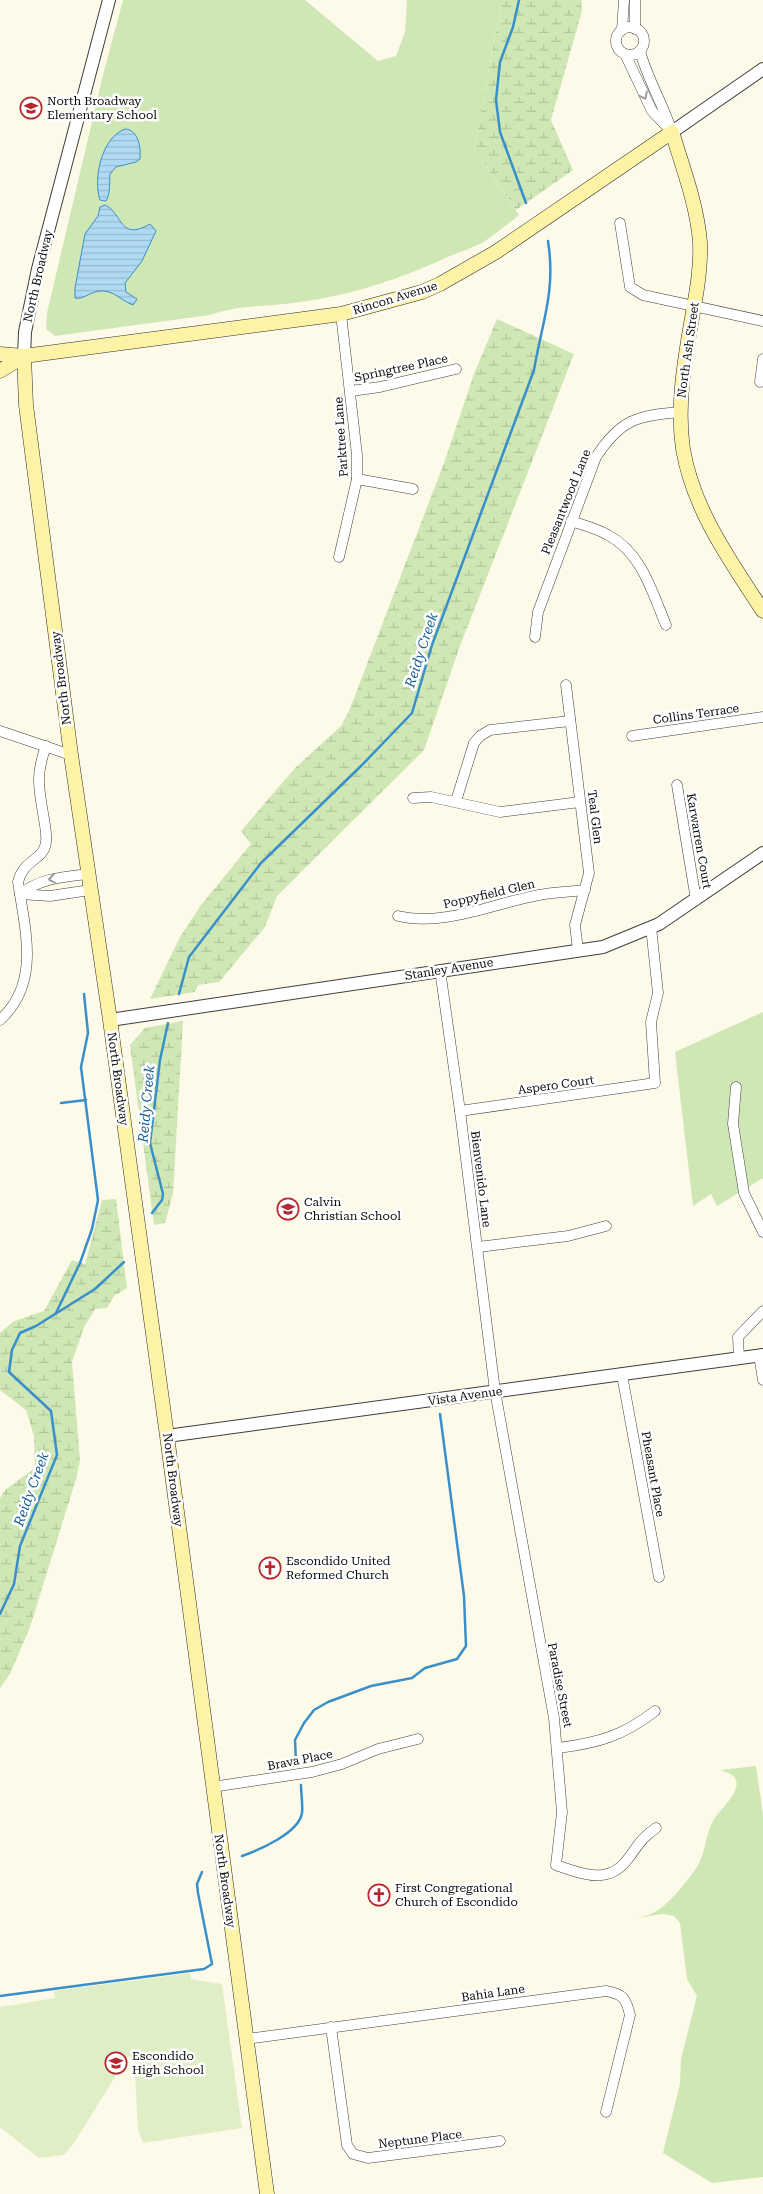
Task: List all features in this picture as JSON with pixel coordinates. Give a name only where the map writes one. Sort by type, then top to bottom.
[{"type":"main road","name":"Rincon Avenue","points":[[24,356],[341,314],[440,284],[496,252],[672,132]]},
{"type":"main road","name":"North Ash Street","points":[[672,132],[692,198],[700,243],[698,288],[681,398],[684,449],[689,475],[701,507],[721,547],[763,611]]},
{"type":"main road","points":[[0,354],[24,356]]},
{"type":"main road","points":[[0,371],[24,356]]},
{"type":"main road","name":"North Broadway","points":[[24,356],[26,405],[71,755],[110,1020],[167,1436],[267,2194]]},
{"type":"street","name":"North Broadway","points":[[24,356],[25,332],[38,269],[109,0]]},
{"type":"street","points":[[624,0],[622,30],[617,36],[616,45],[625,54],[652,111],[672,132]]},
{"type":"street","points":[[635,0],[635,29],[643,39],[640,51],[645,70],[663,106],[672,132]]},
{"type":"street","points":[[622,30],[635,29]]},
{"type":"street","points":[[625,54],[632,55],[640,51]]},
{"type":"street","name":"Rincon Avenue","points":[[672,132],[763,69]]},
{"type":"street","points":[[620,223],[630,287],[643,295],[763,321]]},
{"type":"street","name":"Parktree Lane","points":[[339,557],[357,479],[357,455],[351,391],[341,314]]},
{"type":"street","points":[[760,382],[763,359]]},
{"type":"street","name":"Springtree Place","points":[[351,391],[380,387],[456,369]]},
{"type":"street","name":"Pleasantwood Lane","points":[[535,637],[538,612],[553,568],[596,457],[610,435],[632,420],[656,414],[681,412]]},
{"type":"street","points":[[357,479],[413,489]]},
{"type":"street","points":[[571,520],[607,534],[635,558],[643,570],[666,625]]},
{"type":"street","name":"Teal Glen","points":[[566,685],[589,873],[575,925],[578,950]]},
{"type":"street","name":"Collins Terrace","points":[[632,736],[763,717]]},
{"type":"street","points":[[456,801],[474,743],[480,736],[490,730],[570,721]]},
{"type":"street","points":[[0,731],[71,755]]},
{"type":"street","points":[[0,1020],[15,1004],[22,991],[28,965],[18,882],[20,872],[26,864],[41,855],[47,841],[38,775],[46,746]]},
{"type":"street","name":"Karwarren Court","points":[[677,785],[696,900]]},
{"type":"street","points":[[413,798],[431,796],[500,812],[580,802]]},
{"type":"street","name":"Stanley Avenue","points":[[110,1020],[603,947],[658,924],[763,853]]},
{"type":"street","points":[[20,894],[31,885],[49,879],[88,874]]},
{"type":"street","points":[[20,894],[50,896],[90,890]]},
{"type":"street","name":"Poppyfield Glen","points":[[398,916],[416,920],[434,919],[540,894],[585,890]]},
{"type":"street","name":"Aspero Court","points":[[460,1111],[655,1082],[651,1022],[658,993],[650,927]]},
{"type":"street","name":"Bienvenido Lane","points":[[440,970],[478,1247],[495,1391]]},
{"type":"street","points":[[736,1087],[733,1124],[744,1193],[763,1232]]},
{"type":"street","points":[[478,1247],[568,1236],[606,1226]]},
{"type":"street","points":[[739,1358],[738,1337],[763,1311]]},
{"type":"street","points":[[761,1355],[763,1380]]},
{"type":"street","name":"Vista Avenue","points":[[167,1436],[761,1355]]},
{"type":"street","name":"Pheasant Place","points":[[622,1375],[659,1577]]},
{"type":"street","name":"Paradise Street","points":[[495,1391],[558,1748],[562,1812],[556,1865],[579,1874],[607,1875],[619,1869],[641,1839],[656,1828]]},
{"type":"street","points":[[558,1748],[587,1745],[610,1738],[635,1726],[655,1711]]},
{"type":"street","name":"Brava Place","points":[[212,1787],[312,1772],[342,1764],[378,1749],[418,1739]]},
{"type":"street","name":"Bahia Lane","points":[[246,2039],[606,1991],[620,1994],[627,1999],[630,2015],[606,2112]]},
{"type":"street","name":"Neptune Place","points":[[331,2027],[347,2145],[354,2154],[368,2158],[500,2141]]},
{"type":"green space","points":[[123,0],[305,0],[378,61],[396,56],[405,32],[407,0],[502,0],[474,149],[519,215],[494,235],[477,245],[377,285],[339,295],[289,304],[244,307],[210,315],[55,336],[46,329],[47,313],[103,75]]},
{"type":"green space","points":[[502,0],[581,0],[582,11],[551,120],[573,170],[516,210],[474,149]]},
{"type":"green space","points":[[497,319],[574,354],[460,646],[424,750],[277,896],[265,927],[219,982],[198,985],[195,992],[150,999],[180,937],[201,905],[251,844],[241,831],[295,768],[341,726],[349,711],[444,463],[474,374]]},
{"type":"green space","points":[[763,1012],[763,1178],[717,1206],[711,1194],[693,1206],[675,1052]]},
{"type":"green space","points":[[183,1021],[173,1194],[165,1223],[154,1225],[130,1045],[145,1028]]},
{"type":"green space","points":[[116,1199],[127,1288],[114,1296],[107,1308],[95,1309],[84,1327],[72,1362],[80,1460],[76,1479],[30,1627],[10,1674],[0,1688],[0,1498],[5,1490],[35,1468],[34,1436],[26,1410],[0,1390],[0,1333],[14,1321],[44,1311],[72,1260],[85,1264],[102,1200]]},
{"type":"green space","points":[[756,1766],[763,1814],[763,2177],[712,2183],[663,2153],[680,2084],[681,2059],[697,1996],[687,1979],[680,1923],[674,1916],[662,1914],[637,1918],[658,1910],[665,1904],[697,1866],[713,1821],[729,1801],[736,1786],[736,1780],[731,1774],[720,1770]]},
{"type":"green space","name":"Escondido High School","points":[[190,1973],[191,1979],[222,1984],[242,2128],[143,2143],[138,2129],[134,2059],[128,2056],[74,2143],[64,2155],[39,2158],[0,2127],[0,2007],[55,1998],[54,1991]]},
{"type":"water","points":[[125,129],[130,130],[138,140],[140,159],[136,162],[116,167],[110,174],[108,198],[106,201],[100,200],[98,181],[101,160],[110,141]]},
{"type":"water","points":[[105,205],[111,209],[127,228],[132,230],[140,229],[150,224],[156,231],[142,261],[125,283],[126,292],[137,299],[133,305],[107,291],[99,291],[82,298],[75,298],[75,288],[85,234],[98,216],[100,207]]},
{"type":"waterway","name":"Reidy Creek","points":[[519,0],[513,27],[500,62],[496,100],[500,132],[526,203]]},
{"type":"waterway","name":"Reidy Creek","points":[[179,994],[189,957],[261,863],[362,765],[412,713],[432,645],[534,370],[549,291],[550,259],[548,241]]},
{"type":"waterway","points":[[56,1313],[80,1263],[92,1229],[98,1200],[81,1067],[88,1033],[84,994]]},
{"type":"waterway","name":"Reidy Creek","points":[[152,1213],[162,1200],[163,1194],[150,1143],[160,1060],[168,1023]]},
{"type":"waterway","points":[[61,1103],[86,1100]]},
{"type":"waterway","name":"Reidy Creek","points":[[0,1614],[14,1584],[20,1546],[57,1455],[51,1411],[9,1372],[12,1350],[20,1333],[36,1326],[95,1289],[124,1262]]},
{"type":"waterway","points":[[296,1762],[295,1740],[314,1710],[328,1702],[371,1686],[412,1678],[425,1668],[457,1659],[466,1646],[464,1596],[440,1414]]},
{"type":"waterway","points":[[242,1856],[277,1840],[294,1827],[302,1813],[301,1785]]},
{"type":"waterway","points":[[0,1996],[204,1969],[212,1964],[197,1884],[202,1872]]},
{"type":"place","name":"North Broadway Elementary School","points":[[31,108]]},
{"type":"place","name":"Calvin Christian School","points":[[288,1209]]},
{"type":"place","name":"Escondido United Reformed Church","points":[[270,1568]]},
{"type":"place","name":"First Congregational Church of Escondido","points":[[379,1895]]},
{"type":"place","name":"Escondido High School","points":[[116,2063]]}]
